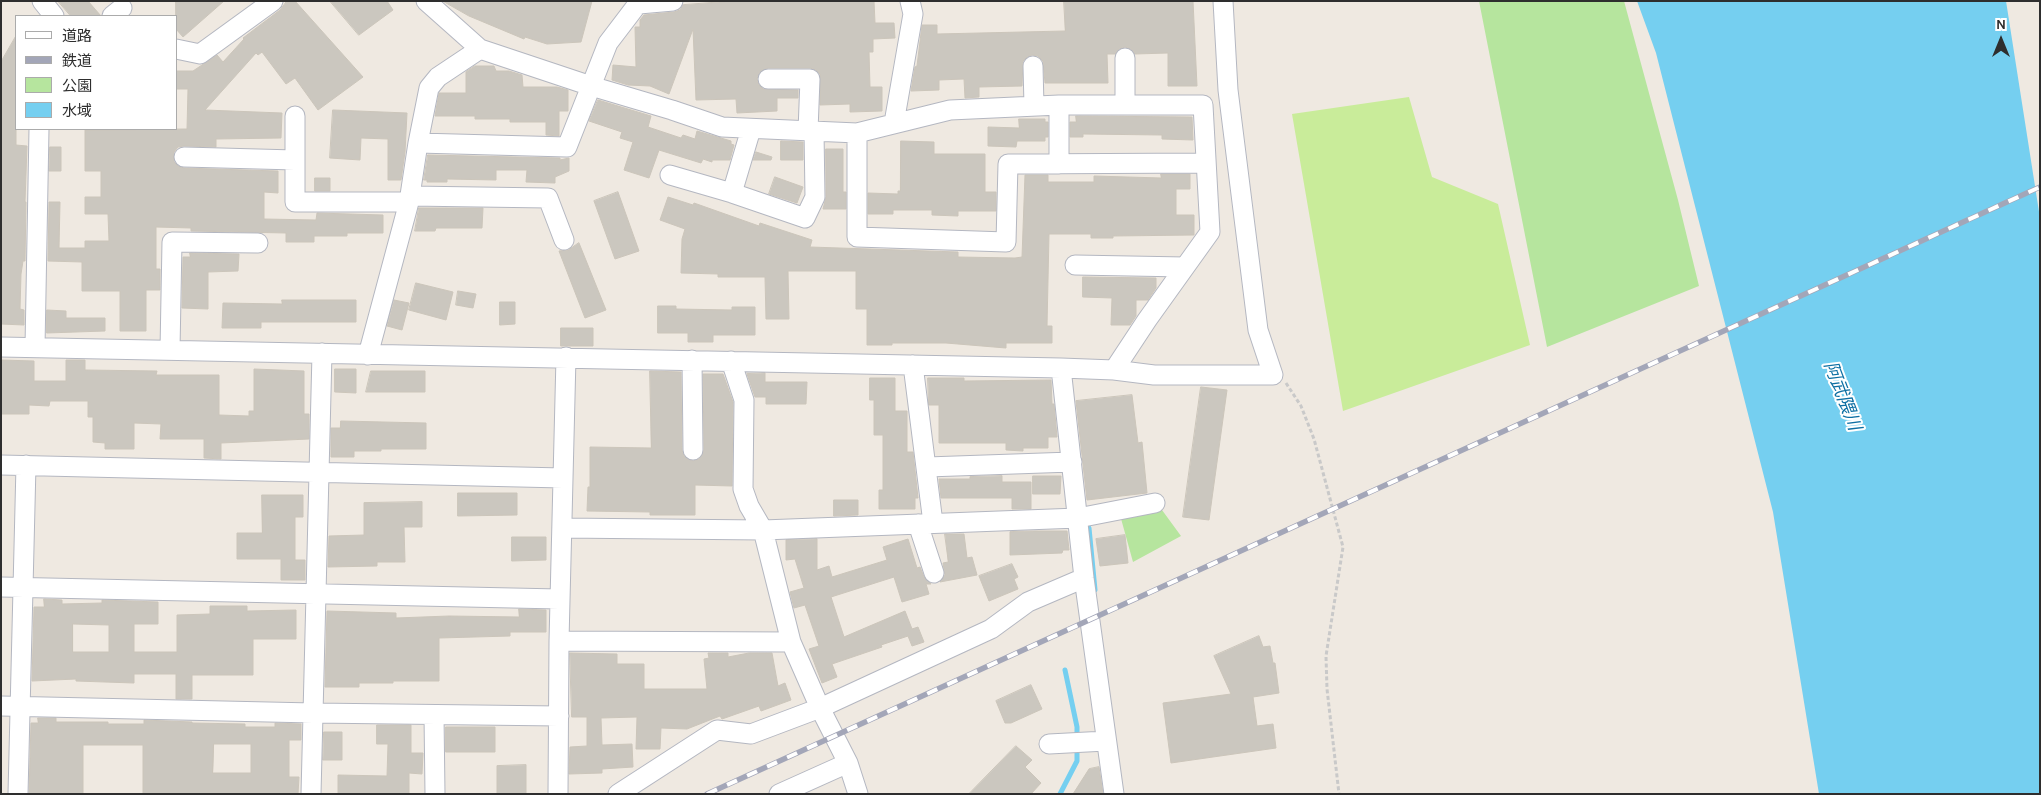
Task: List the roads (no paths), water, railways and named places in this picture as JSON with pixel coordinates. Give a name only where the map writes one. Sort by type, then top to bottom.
[{"type":"street","points":[[42,1],[53,15]]},
{"type":"street","points":[[178,49],[200,54],[273,1]]},
{"type":"street","points":[[426,1],[480,49],[591,86],[672,110],[722,128],[857,133],[950,110],[1059,105],[1203,105],[1210,232],[1114,370]]},
{"type":"street","points":[[418,143],[567,147],[608,43],[639,3],[673,1]]},
{"type":"street","points":[[894,123],[914,14],[910,1]]},
{"type":"street","points":[[1,347],[1061,368],[1114,370],[1154,375],[1273,375],[1258,330],[1228,90],[1223,1]]},
{"type":"street","points":[[368,354],[410,199],[418,143],[429,88],[438,77],[480,49]]},
{"type":"street","points":[[1125,58],[1125,105]]},
{"type":"street","points":[[1033,66],[1034,106]]},
{"type":"street","points":[[670,175],[732,193],[805,218],[815,197],[810,79],[768,79]]},
{"type":"street","points":[[1059,105],[1059,164]]},
{"type":"street","points":[[295,116],[295,202],[548,198],[564,240]]},
{"type":"street","points":[[732,193],[751,129]]},
{"type":"street","points":[[35,347],[40,130]]},
{"type":"street","points":[[857,133],[857,237],[1006,242],[1008,164],[1206,163]]},
{"type":"street","points":[[184,157],[295,160]]},
{"type":"street","points":[[170,350],[172,242],[258,243]]},
{"type":"street","points":[[1074,265],[1185,267]]},
{"type":"street","points":[[311,794],[322,353]]},
{"type":"street","points":[[558,794],[558,641],[566,357]]},
{"type":"street","points":[[692,360],[693,450]]},
{"type":"street","points":[[732,361],[744,400],[743,489],[749,506],[763,530],[791,642],[820,708],[848,763],[858,794]]},
{"type":"street","points":[[913,365],[927,467],[926,524],[934,573]]},
{"type":"street","points":[[1061,368],[1084,578],[1114,794]]},
{"type":"street","points":[[927,467],[1072,462]]},
{"type":"street","points":[[1,465],[563,478]]},
{"type":"street","points":[[18,794],[26,465]]},
{"type":"street","points":[[562,528],[763,530],[1078,518],[1155,503]]},
{"type":"street","points":[[618,794],[717,730],[751,734],[820,708],[991,629],[1028,602],[1084,578]]},
{"type":"street","points":[[1,587],[560,599]]},
{"type":"street","points":[[558,641],[791,642]]},
{"type":"street","points":[[1,706],[559,716]]},
{"type":"street","points":[[434,715],[435,794]]},
{"type":"street","points":[[1049,744],[1106,741]]},
{"type":"street","points":[[779,794],[848,763]]},
{"type":"water","name":"阿武隈川","points":[[1637,1],[2006,1],[2040,218],[2040,794],[1819,794],[1773,512],[1656,53]]},
{"type":"waterway","points":[[1089,528],[1095,590]]},
{"type":"waterway","points":[[1060,794],[1077,761],[1077,727],[1065,670]]},
{"type":"railway","points":[[707,794],[2040,187]]}]
